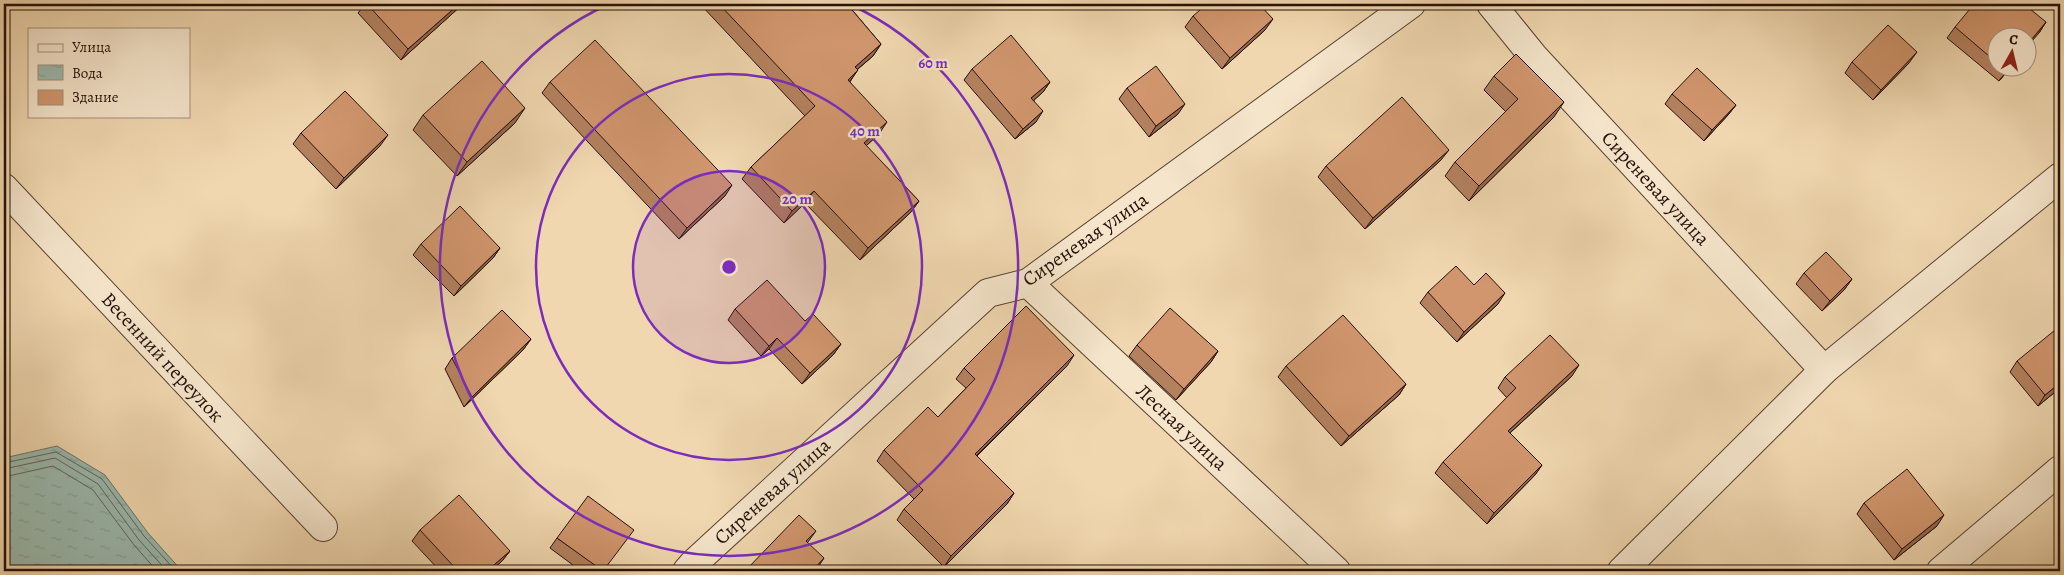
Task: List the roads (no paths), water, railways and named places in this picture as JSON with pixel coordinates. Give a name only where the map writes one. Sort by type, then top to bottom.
[{"type":"street","name":"Сиреневая улица","points":[[687,571],[692,564],[988,293],[1028,283],[1411,4]]},
{"type":"street","name":"Сиреневая улица","points":[[1491,4],[1534,57],[1824,370]]},
{"type":"street","points":[[1622,571],[1824,370],[2060,177]]},
{"type":"street","name":"Весенний переулок","points":[[4,188],[323,527]]},
{"type":"street","name":"Лесная улица","points":[[1028,283],[1336,571]]},
{"type":"street","points":[[1941,571],[2060,470]]},
{"type":"water","points":[[57,446],[105,475],[148,533],[182,571],[4,571],[4,458]]}]
